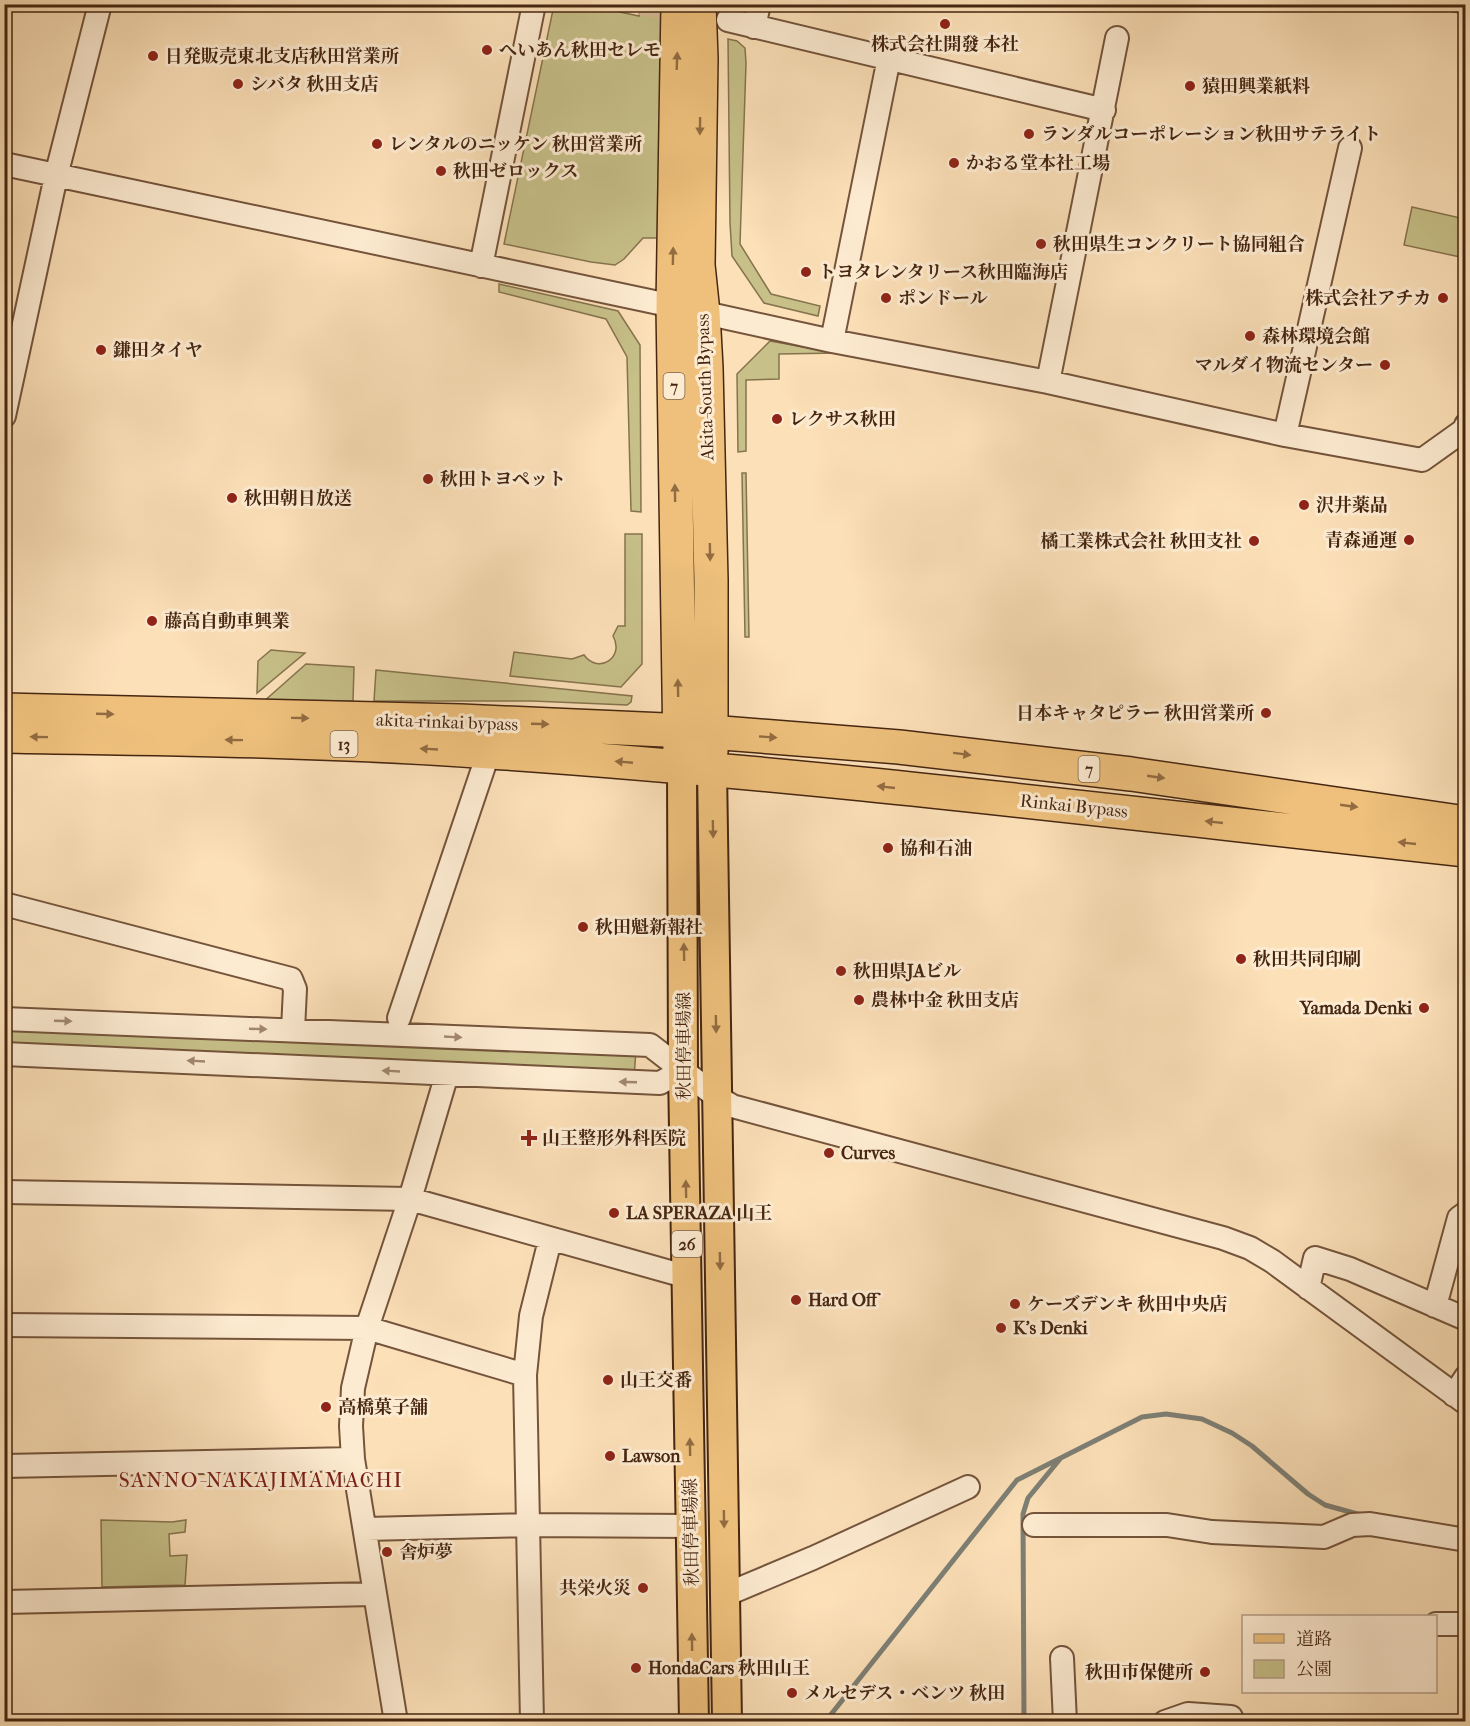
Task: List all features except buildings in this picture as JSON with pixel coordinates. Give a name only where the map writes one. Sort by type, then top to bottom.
[{"type":"highway","name":"Akita-South Bypass","points":[[678,4],[688,309],[694,731],[697,769]]},
{"type":"highway","name":"Akita-South Bypass","points":[[688,309],[698,265],[701,58],[699,4]]},
{"type":"highway","name":"akita-rinkai bypass","points":[[4,710],[461,721],[694,731]]},
{"type":"highway","name":"7","points":[[694,731],[899,747],[1131,774],[1466,824]]},
{"type":"highway","name":"akita-rinkai bypass","points":[[4,736],[259,740],[489,751],[697,769]]},
{"type":"highway","name":"Rinkai Bypass","points":[[697,769],[1049,803],[1466,850]]},
{"type":"main road","name":"秋田停車場線","points":[[694,1722],[683,1070],[697,769]]},
{"type":"main road","name":"秋田停車場線","points":[[697,769],[717,1097],[727,1722]]},
{"type":"street","points":[[4,417],[56,176],[100,4]]},
{"type":"street","points":[[481,266],[534,4]]},
{"type":"street","points":[[754,27],[759,4]]},
{"type":"street","points":[[728,20],[1104,110]]},
{"type":"street","points":[[1047,382],[1117,38]]},
{"type":"street","points":[[832,341],[889,58]]},
{"type":"street","points":[[1285,435],[1350,148]]},
{"type":"street","points":[[4,164],[832,341],[1047,382],[1285,435],[1422,460],[1465,428]]},
{"type":"street","points":[[399,1018],[489,751]]},
{"type":"street","points":[[4,904],[291,979],[295,989],[293,1030]]},
{"type":"street","points":[[4,1018],[650,1045],[717,1097],[738,1107],[1223,1238],[1257,1253],[1462,1392]]},
{"type":"street","points":[[4,1054],[186,1060],[660,1083],[683,1070]]},
{"type":"street","points":[[396,1722],[353,1459],[351,1426],[353,1388],[367,1328],[410,1199],[447,1074]]},
{"type":"street","points":[[4,1192],[410,1199],[688,1277]]},
{"type":"street","points":[[1435,1306],[1458,1218],[1466,1213]]},
{"type":"street","points":[[532,1722],[525,1375],[531,1316],[550,1240]]},
{"type":"street","points":[[1308,1288],[1315,1258],[1350,1269],[1466,1319]]},
{"type":"street","points":[[4,1325],[367,1328],[525,1375]]},
{"type":"street","points":[[4,1466],[353,1459]]},
{"type":"street","points":[[725,1595],[813,1558],[968,1487]]},
{"type":"street","points":[[1034,1525],[1167,1525],[1212,1532],[1324,1537],[1352,1525],[1370,1524],[1466,1540]]},
{"type":"street","points":[[366,1529],[529,1525],[691,1526]]},
{"type":"street","points":[[4,1602],[375,1594]]},
{"type":"street","points":[[1437,1624],[1466,1624]]},
{"type":"street","points":[[1062,1658],[1065,1722]]},
{"type":"street","points":[[1165,1722],[1188,1714],[1231,1718],[1231,1722]]},
{"type":"green space","points":[[554,5],[587,5],[639,16],[641,5],[665,5],[659,238],[643,238],[624,259],[615,265],[504,244]]},
{"type":"green space","points":[[728,39],[737,41],[745,48],[746,63],[740,244],[771,294],[820,306],[818,316],[764,303],[732,256]]},
{"type":"green space","points":[[1412,207],[1465,219],[1465,258],[1404,245]]},
{"type":"green space","points":[[499,284],[618,311],[640,345],[641,512],[631,511],[627,357],[606,319],[499,292]]},
{"type":"green space","points":[[770,341],[838,353],[779,354],[779,379],[746,380],[746,451],[738,452],[737,374]]},
{"type":"green space","points":[[742,473],[746,473],[749,637],[745,637]]},
{"type":"green space","points":[[625,534],[642,534],[642,664],[621,687],[510,676],[514,652],[572,659],[584,655],[590,661],[597,663],[609,661],[613,657],[616,644],[613,636],[618,626],[625,626]]},
{"type":"green space","points":[[271,650],[305,653],[257,693],[258,661]]},
{"type":"green space","points":[[306,664],[354,667],[353,701],[262,703]]},
{"type":"green space","points":[[376,670],[632,696],[631,702],[627,705],[532,701],[374,701]]},
{"type":"green space","points":[[5,1020],[636,1050],[634,1078],[5,1047]]},
{"type":"green space","points":[[101,1520],[172,1522],[186,1520],[185,1532],[169,1534],[170,1556],[187,1555],[185,1585],[102,1587]]},
{"type":"water","points":[[1416,5],[1465,5],[1465,14]]},
{"type":"waterway","points":[[825,1722],[1017,1480],[1142,1417],[1166,1414],[1202,1419],[1232,1433],[1252,1446],[1308,1494],[1325,1505],[1361,1515]]},
{"type":"waterway","points":[[1024,1722],[1023,1514],[1028,1498],[1060,1459]]},
{"type":"tunnel","points":[[641,4],[691,13]]},
{"type":"place","name":"株式会社開發 本社","points":[[945,24]]},
{"type":"place","name":"へいあん秋田セレモ","points":[[487,50]]},
{"type":"place","name":"日発販売東北支店秋田営業所","points":[[153,56]]},
{"type":"place","name":"シバタ 秋田支店","points":[[238,84]]},
{"type":"place","name":"猿田興業紙料","points":[[1190,86]]},
{"type":"place","name":"ランダルコーポレーション秋田サテライト","points":[[1029,134]]},
{"type":"place","name":"レンタルのニッケン 秋田営業所","points":[[377,144]]},
{"type":"place","name":"かおる堂本社工場","points":[[954,163]]},
{"type":"place","name":"秋田ゼロックス","points":[[441,171]]},
{"type":"place","name":"秋田県生コンクリート協同組合","points":[[1041,244]]},
{"type":"place","name":"トヨタレンタリース秋田臨海店","points":[[806,272]]},
{"type":"place","name":"ポンドール","points":[[886,298]]},
{"type":"place","name":"株式会社アチカ","points":[[1443,298]]},
{"type":"place","name":"森林環境会館","points":[[1250,336]]},
{"type":"place","name":"鎌田タイヤ","points":[[101,350]]},
{"type":"place","name":"マルダイ物流センター","points":[[1385,365]]},
{"type":"place","name":"レクサス秋田","points":[[777,419]]},
{"type":"place","name":"秋田トヨペット","points":[[428,479]]},
{"type":"place","name":"秋田朝日放送","points":[[232,498]]},
{"type":"place","name":"沢井薬品","points":[[1304,505]]},
{"type":"place","name":"青森通運","points":[[1409,540]]},
{"type":"place","name":"橘工業株式会社 秋田支社","points":[[1254,541]]},
{"type":"place","name":"藤高自動車興業","points":[[152,621]]},
{"type":"place","name":"日本キャタピラー 秋田営業所","points":[[1266,713]]},
{"type":"place","name":"協和石油","points":[[888,848]]},
{"type":"place","name":"秋田魁新報社","points":[[583,927]]},
{"type":"place","name":"秋田共同印刷","points":[[1241,959]]},
{"type":"place","name":"秋田県JAビル","points":[[841,971]]},
{"type":"place","name":"農林中金 秋田支店","points":[[859,1000]]},
{"type":"place","name":"Yamada Denki","points":[[1424,1008]]},
{"type":"place","name":"山王整形外科医院","points":[[529,1138]]},
{"type":"place","name":"Curves","points":[[829,1153]]},
{"type":"place","name":"LA SPERAZA 山王","points":[[614,1213]]},
{"type":"place","name":"Hard Off","points":[[796,1300]]},
{"type":"place","name":"ケーズデンキ 秋田中央店","points":[[1015,1304]]},
{"type":"place","name":"K's Denki","points":[[1001,1328]]},
{"type":"place","name":"山王交番","points":[[608,1380]]},
{"type":"place","name":"高橋菓子舗","points":[[326,1407]]},
{"type":"place","name":"Lawson","points":[[610,1456]]},
{"type":"place","name":"舎炉夢","points":[[387,1552]]},
{"type":"place","name":"共栄火災","points":[[643,1588]]},
{"type":"place","name":"HondaCars 秋田山王","points":[[636,1668]]},
{"type":"place","name":"秋田市保健所","points":[[1205,1672]]},
{"type":"place","name":"メルセデス・ベンツ 秋田","points":[[792,1693]]},
{"type":"district","name":"SANNO-NAKAJIMAMACHI","points":[[261,1480]]}]
